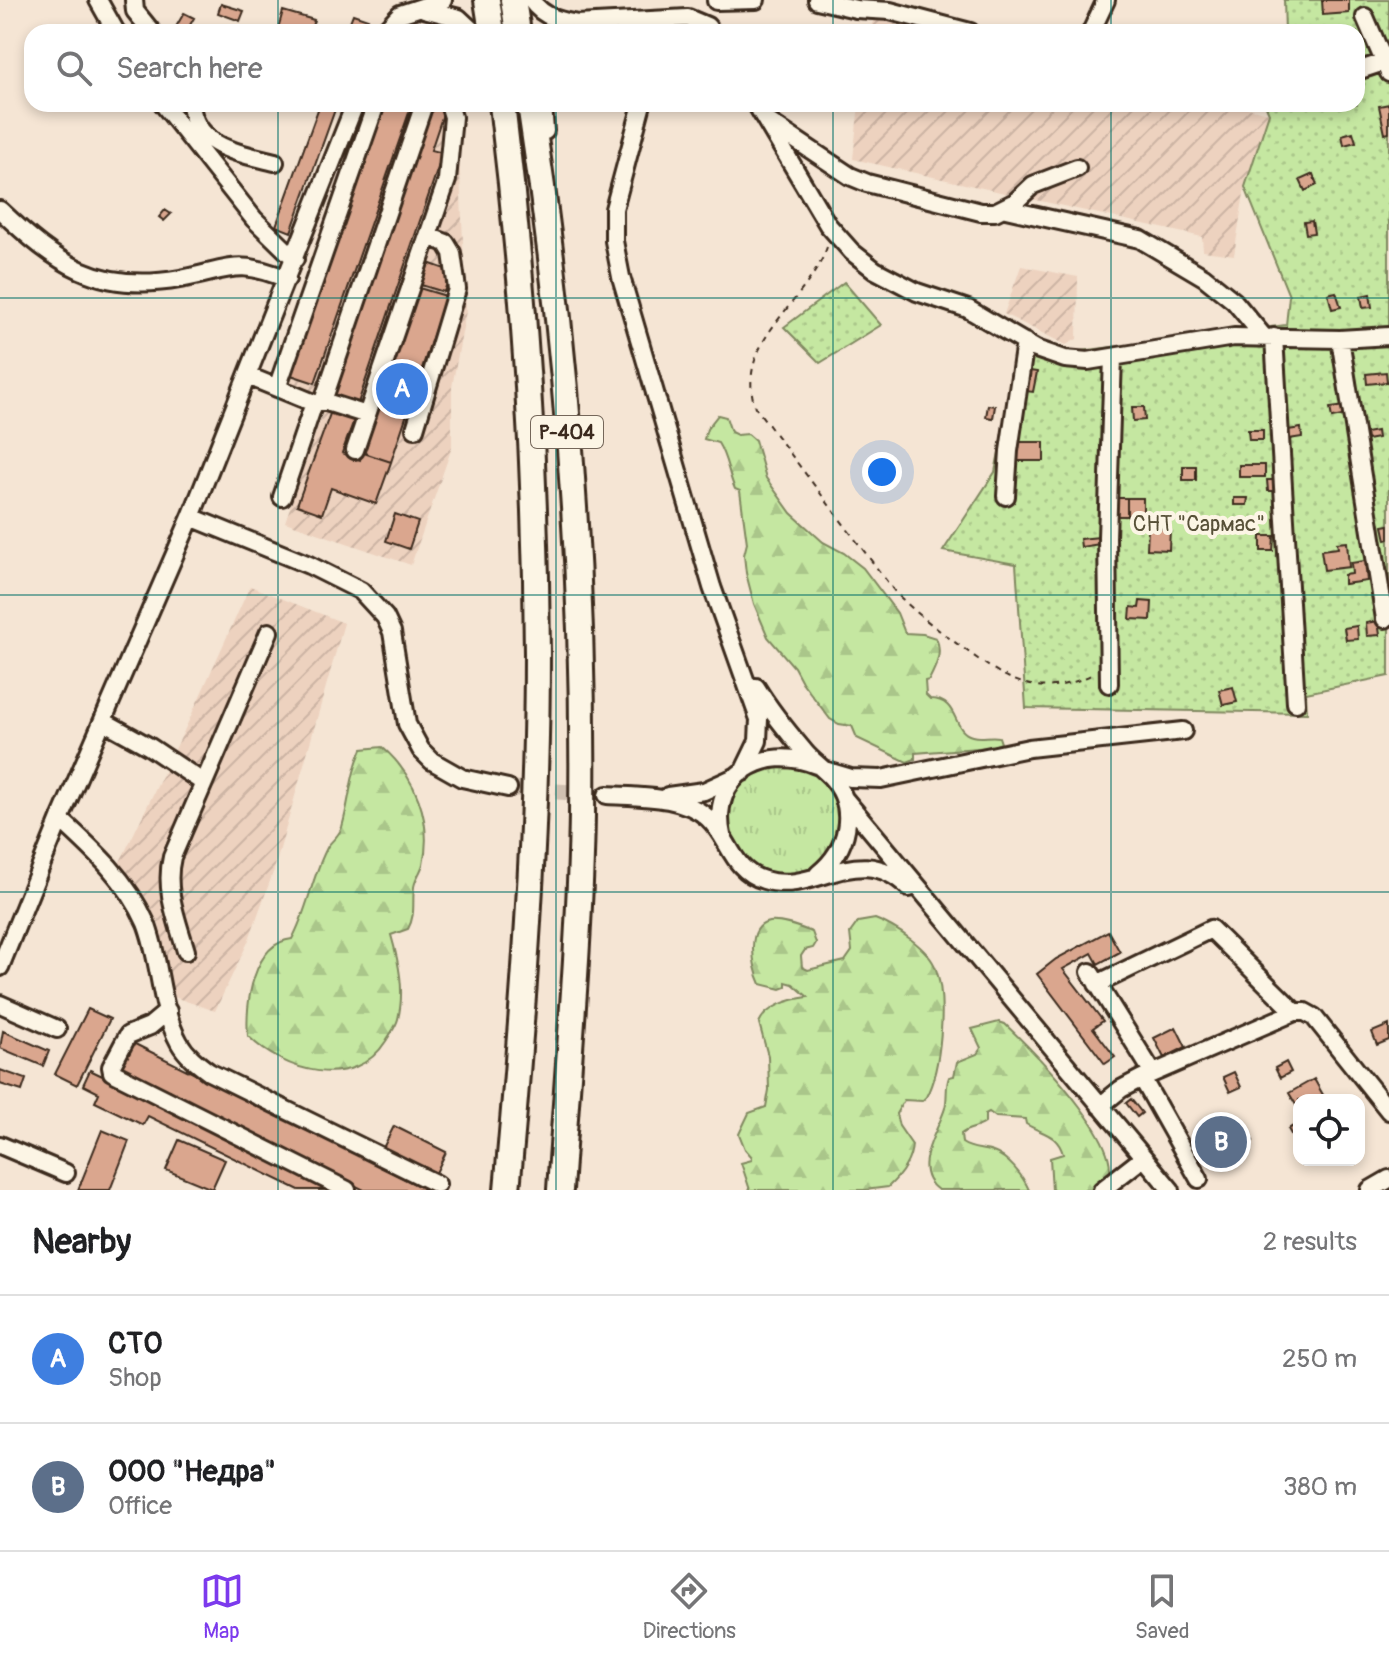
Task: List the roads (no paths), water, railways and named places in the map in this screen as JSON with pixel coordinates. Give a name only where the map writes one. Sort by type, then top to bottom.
[{"type":"highway","points":[[487,0],[491,24]]},
{"type":"highway","points":[[513,0],[517,24]]},
{"type":"highway","name":"Р-404","points":[[503,112],[523,346],[534,525],[537,652],[530,865],[507,1190]]},
{"type":"highway","name":"Р-404","points":[[531,112],[559,344],[574,520],[582,761],[577,931],[560,1190]]},
{"type":"street","points":[[98,0],[112,24]]},
{"type":"street","points":[[134,0],[135,11],[146,24]]},
{"type":"street","points":[[391,24],[417,2],[443,0]]},
{"type":"street","points":[[531,0],[549,17],[577,24],[674,18],[701,24]]},
{"type":"street","points":[[697,21],[713,0],[756,0]]},
{"type":"street","points":[[817,0],[856,9],[890,11],[940,24]]},
{"type":"street","points":[[1095,24],[1106,0]]},
{"type":"street","points":[[417,2],[459,18],[465,24]]},
{"type":"street","points":[[1365,17],[1386,68],[1365,70]]},
{"type":"street","points":[[656,24],[674,18]]},
{"type":"street","points":[[169,112],[254,219],[295,259]]},
{"type":"street","points":[[192,112],[200,132],[211,142],[275,162]]},
{"type":"street","points":[[1,962],[191,517],[352,112]]},
{"type":"street","points":[[277,388],[373,112]]},
{"type":"street","points":[[282,497],[319,402],[421,112]]},
{"type":"street","points":[[355,450],[447,180],[451,112]]},
{"type":"street","points":[[493,112],[509,286],[523,346]]},
{"type":"street","points":[[544,112],[561,282],[559,344]]},
{"type":"street","points":[[640,112],[617,193],[613,226],[616,255],[712,587],[756,705],[760,727],[756,748],[729,787],[722,807],[720,825],[727,849]]},
{"type":"street","points":[[761,112],[828,225],[852,252],[875,270],[917,292],[968,309],[1036,349],[1065,359],[1088,361],[1234,337],[1340,339],[1389,336]]},
{"type":"street","points":[[766,120],[850,176],[867,183],[981,212],[1006,209],[1140,239],[1204,277],[1234,301],[1269,337],[1296,703]]},
{"type":"street","points":[[1006,209],[1033,185],[1077,168]]},
{"type":"street","points":[[0,210],[57,260],[86,274],[149,283],[236,266],[253,267],[287,279]]},
{"type":"street","points":[[415,429],[457,289],[452,253],[446,243],[428,236]]},
{"type":"street","points":[[1340,339],[1385,619]]},
{"type":"street","points":[[1006,496],[1009,451],[1025,342]]},
{"type":"street","points":[[1109,684],[1107,537],[1113,357]]},
{"type":"street","points":[[248,376],[319,402],[367,415]]},
{"type":"street","points":[[191,517],[309,565],[361,591],[385,617],[392,632],[407,724],[421,750],[432,761],[462,778],[508,788]]},
{"type":"street","points":[[186,951],[169,889],[172,857],[269,632]]},
{"type":"street","points":[[739,657],[776,717],[839,788],[848,809],[1171,1190]]},
{"type":"street","points":[[103,721],[150,747],[204,783]]},
{"type":"street","points":[[642,797],[704,791],[754,764],[775,757],[800,758],[851,778],[881,779],[1029,748],[1183,731]]},
{"type":"street","points":[[806,880],[818,874],[837,856],[846,835],[848,809],[867,787],[881,779]]},
{"type":"street","points":[[607,795],[642,797],[686,805],[714,825],[727,849],[745,870],[765,881],[806,880],[844,868],[870,867],[881,870],[904,883],[956,934]]},
{"type":"street","points":[[60,819],[104,859],[125,886],[145,922],[179,1043],[194,1061],[209,1072],[437,1184]]},
{"type":"street","points":[[1199,1179],[1148,1076],[1094,978],[1211,929],[1295,1012]]},
{"type":"street","points":[[0,1004],[57,1029]]},
{"type":"street","points":[[168,1011],[150,1026],[128,1035],[111,1067],[112,1072],[347,1190]]},
{"type":"street","points":[[1100,1106],[1121,1089],[1148,1076],[1295,1012],[1305,1012],[1314,1017],[1389,1111]]},
{"type":"street","points":[[0,1145],[66,1173]]},
{"type":"street","points":[[1102,1190],[1143,1158]]},
{"type":"street","points":[[1370,1190],[1389,1179]]},
{"type":"tunnel","points":[[508,788],[607,795]]},
{"type":"place","name":"СТО","points":[[402,389]]},
{"type":"place","name":"ООО \"Недра\"","points":[[1221,1142]]},
{"type":"park label","name":"СНТ \"Сармас\"","points":[[1199,523]]}]
